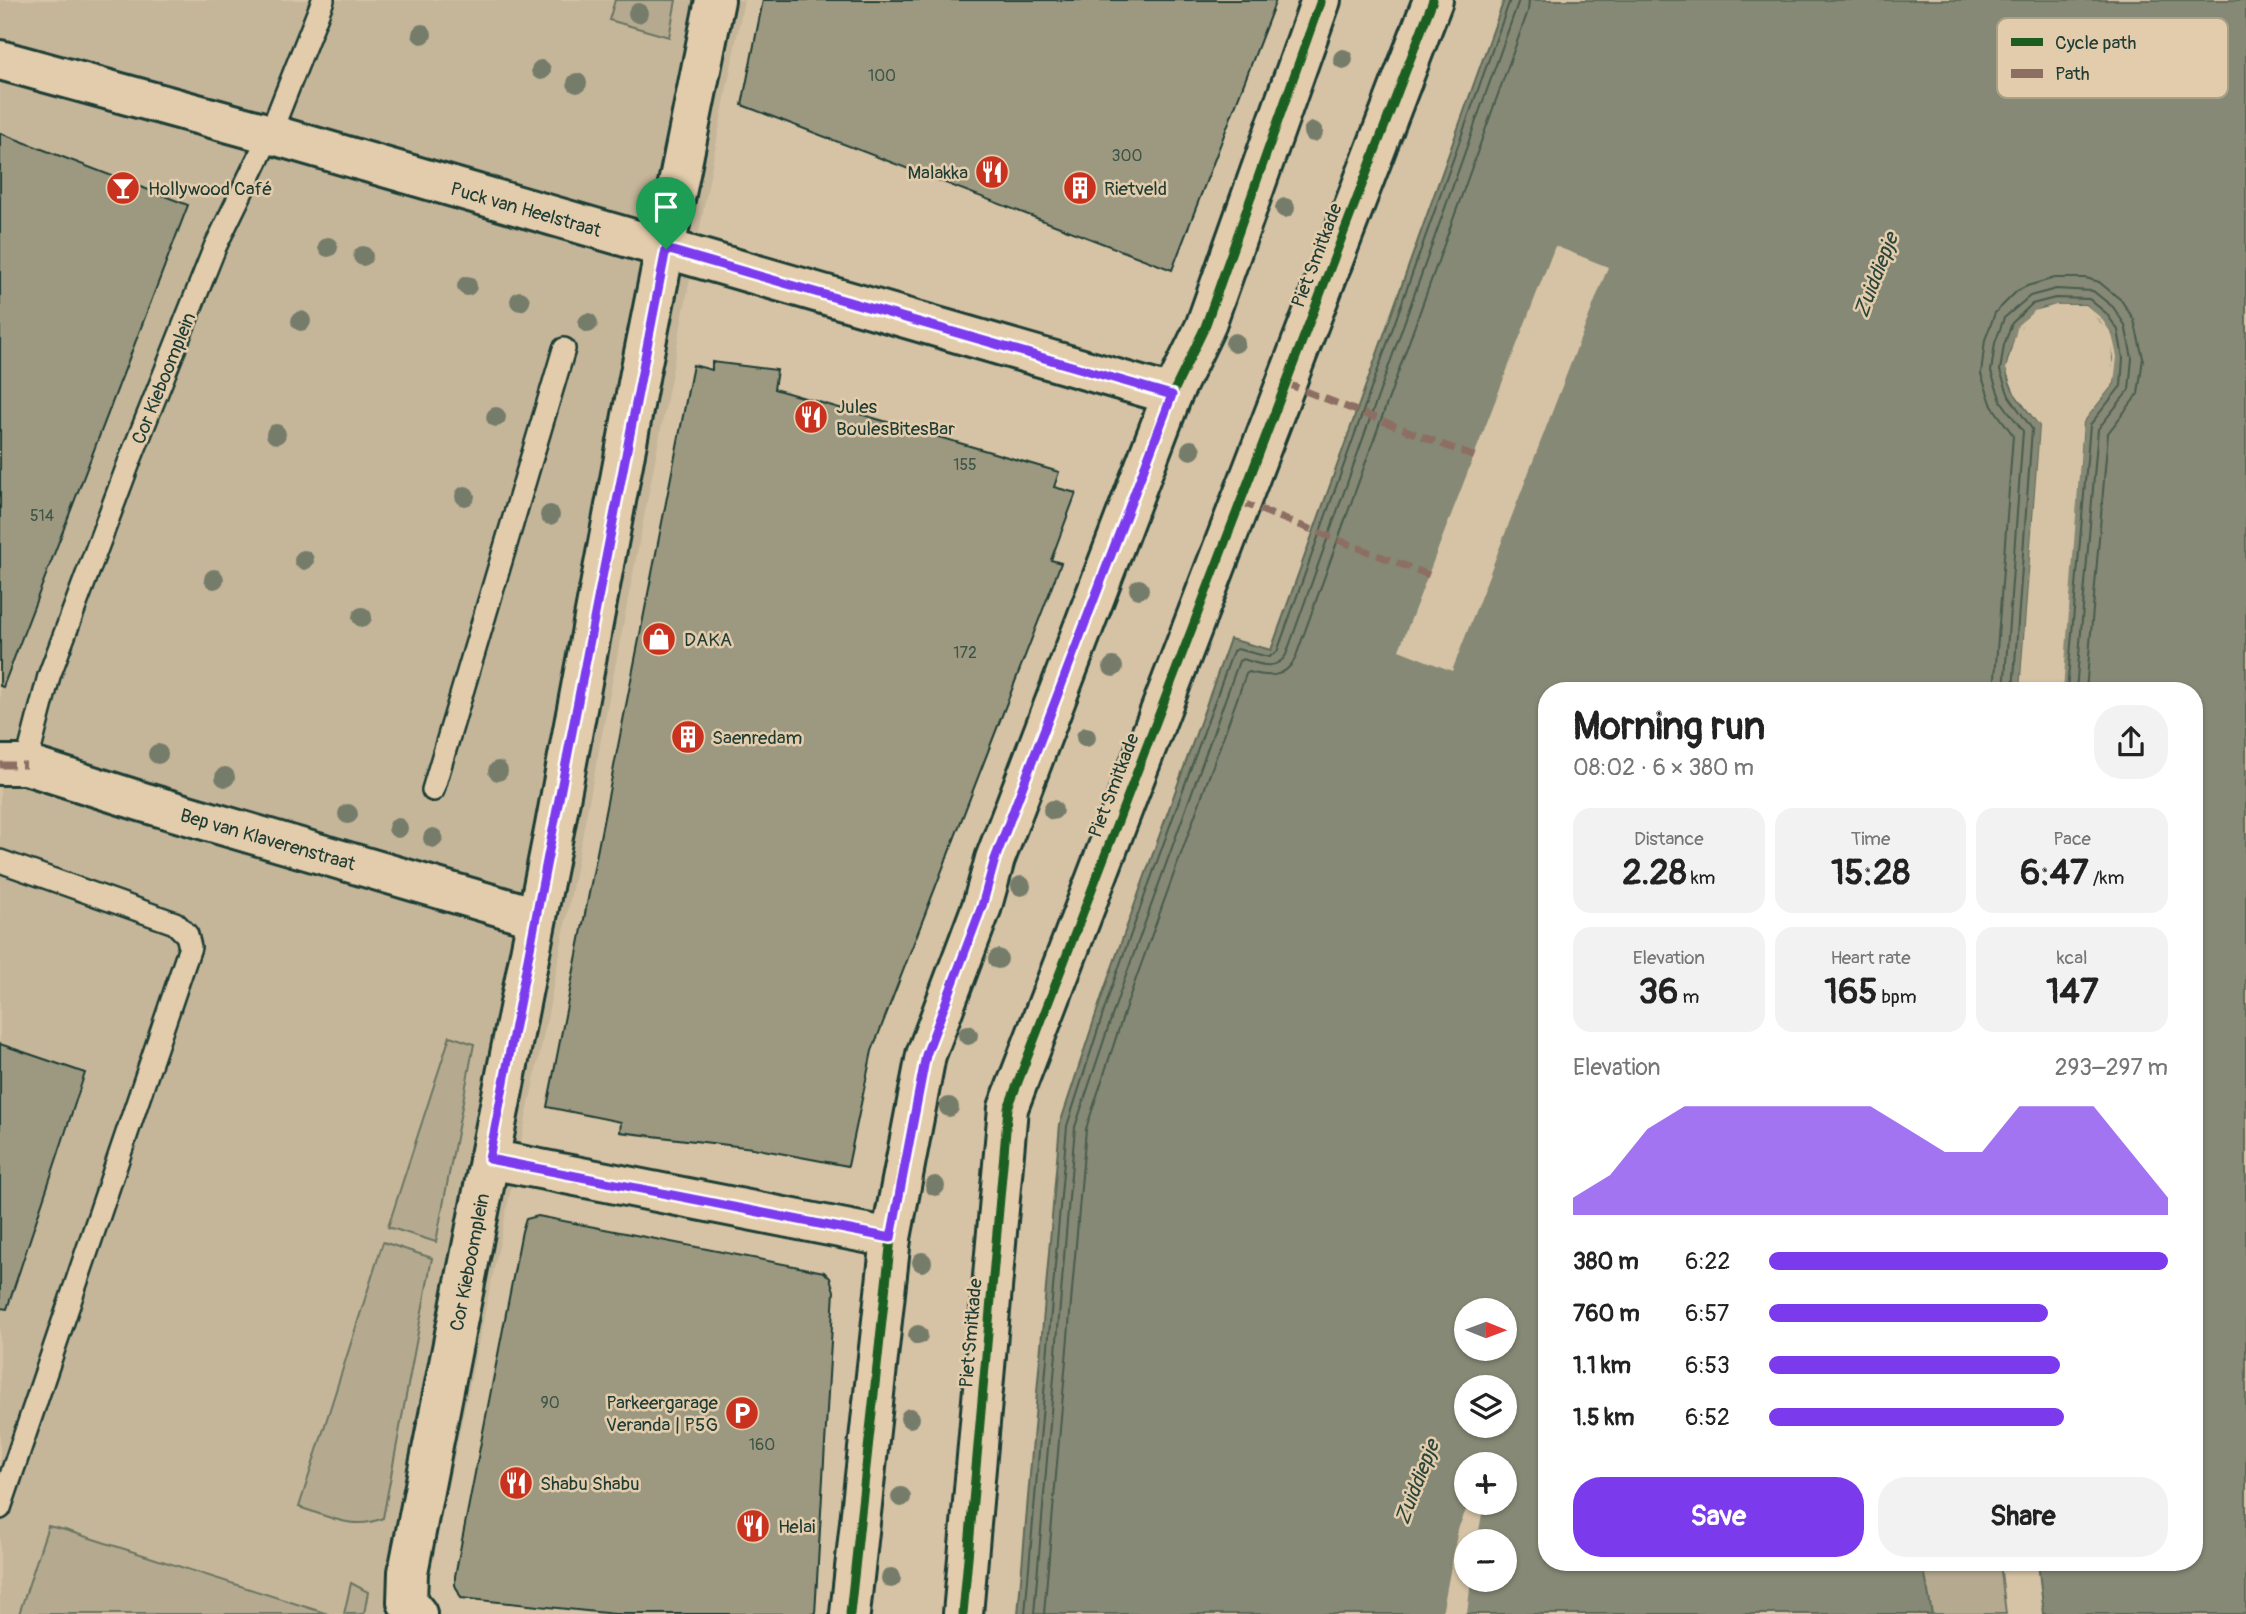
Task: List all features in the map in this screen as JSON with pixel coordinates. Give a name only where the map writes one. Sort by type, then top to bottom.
[{"type":"street","name":"Cor Kieboomplein","points":[[417,1614],[407,1602],[408,1572],[555,826],[640,373],[716,0]]},
{"type":"street","points":[[850,1614],[891,1238],[926,1055],[982,906],[995,859],[1172,395],[1205,327],[1321,0]]},
{"type":"street","name":"Piet Smitkade","points":[[963,1614],[1008,1108],[1433,0]]},
{"type":"street","name":"Puck van Heelstraat","points":[[0,60],[270,134],[1172,395]]},
{"type":"street","name":"Bep van Klaverenstraat","points":[[13,765],[536,917]]},
{"type":"street","points":[[489,1159],[891,1238]]},
{"type":"lane","name":"Cor Kieboomplein","points":[[13,765],[215,247],[270,134],[323,0]]},
{"type":"lane","points":[[433,790],[564,349]]},
{"type":"lane","points":[[0,861],[175,923],[187,935],[190,947],[0,1508]]},
{"type":"shaded area","points":[[0,0],[744,0],[546,1024],[421,1614],[0,1614]]},
{"type":"shaded area","points":[[615,0],[676,0],[669,37],[609,20]]},
{"type":"shaded area","points":[[450,1036],[474,1044],[436,1242],[388,1227]]},
{"type":"shaded area","points":[[383,1242],[432,1258],[383,1518],[372,1522],[351,1523],[299,1507]]},
{"type":"shaded area","points":[[48,1526],[65,1530],[328,1614],[19,1614]]},
{"type":"shaded area","points":[[1765,1571],[2001,1571],[2006,1614],[1762,1614]]},
{"type":"shaded area","points":[[351,1583],[368,1592],[364,1614],[344,1614]]},
{"type":"water","name":"Zuiddiepje","points":[[1504,0],[2246,0],[2246,1614],[2044,1614],[2039,1571],[2203,1571],[2203,682],[2061,682],[2083,422],[2114,383],[2112,334],[2086,305],[2061,305],[2031,314],[2018,331],[2007,364],[2008,378],[2015,393],[2040,426],[2021,682],[1538,682],[1538,1571],[1924,1571],[1932,1614],[1018,1614],[1060,1124],[1104,990],[1230,639],[1271,650]]},
{"type":"pier","points":[[1555,246],[1608,267],[1452,671],[1399,650]]},
{"type":"pier","points":[[2056,305],[2086,305],[2101,318],[2112,334],[2117,357],[2114,383],[2083,422],[2064,682],[2057,682],[2079,421],[2111,382],[2113,358],[2109,335],[2099,320],[2084,308],[2057,308],[2035,314],[2021,327],[2010,369],[2018,391],[2043,425],[2024,682],[2021,682],[2040,426],[2015,393],[2006,369],[2018,325],[2034,311]]},
{"type":"pier","points":[[1464,1515],[1482,1515],[1479,1529],[1458,1529]]},
{"type":"pier","points":[[1454,1550],[1454,1592],[1470,1592],[1467,1614],[1442,1614]]},
{"type":"building","name":"Rietveld","points":[[763,0],[1276,0],[1172,270],[742,105]]},
{"type":"building","points":[[0,133],[188,205],[3,687],[0,686]]},
{"type":"building","name":"Saenredam","points":[[712,362],[777,370],[774,389],[1059,472],[1054,487],[1076,493],[1051,560],[1061,563],[872,1051],[848,1166],[753,1148],[620,1132],[621,1122],[547,1107],[693,365],[712,370]]},
{"type":"building","points":[[0,1044],[85,1073],[7,1309],[0,1308]]},
{"type":"building","name":"Parkeergarage Veranda | P5G","points":[[538,1216],[824,1272],[830,1278],[834,1291],[815,1614],[615,1614],[461,1598],[455,1585],[455,1576],[522,1231],[526,1219]]},
{"type":"marked path","points":[[1285,383],[1475,457]]},
{"type":"marked path","points":[[1240,502],[1429,575]]},
{"type":"marked path","points":[[0,765],[26,765]]},
{"type":"cycle path","points":[[850,1614],[891,1238],[926,1055],[982,906],[995,859],[1172,395],[1205,327],[1321,0]]},
{"type":"cycle path","points":[[963,1614],[1008,1108],[1433,0]]},
{"type":"place","name":"Malakka","points":[[992,172]]},
{"type":"place","name":"Hollywood Café","points":[[123,188]]},
{"type":"place","name":"Rietveld","points":[[1080,188]]},
{"type":"place","name":"Jules BoulesBitesBar","points":[[811,417]]},
{"type":"place","name":"DAKA","points":[[659,639]]},
{"type":"place","name":"Saenredam","points":[[688,737]]},
{"type":"place","name":"Parkeergarage Veranda | P5G","points":[[742,1413]]},
{"type":"place","name":"Shabu Shabu","points":[[516,1483]]},
{"type":"place","name":"Helai","points":[[753,1526]]},
{"type":"route","points":[[666,249],[1172,395],[995,859],[982,906],[926,1055],[891,1238],[489,1159],[666,249]]}]
